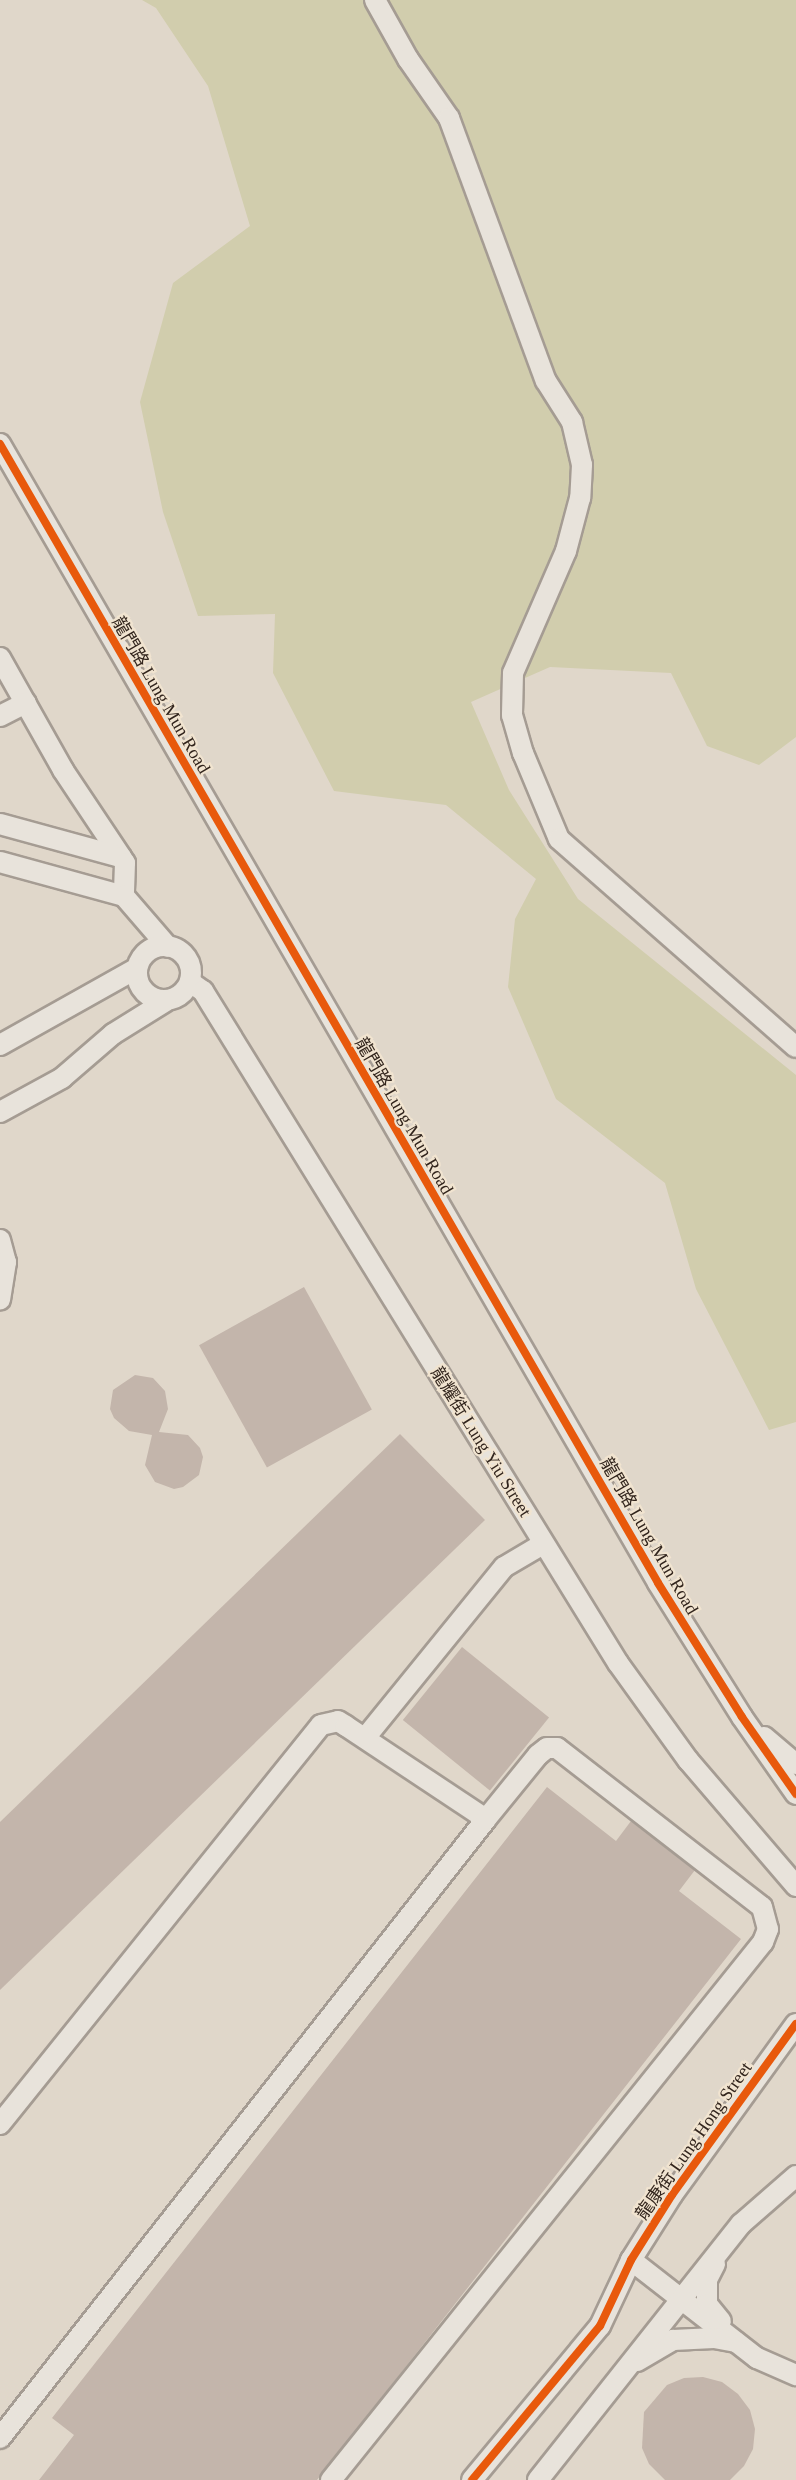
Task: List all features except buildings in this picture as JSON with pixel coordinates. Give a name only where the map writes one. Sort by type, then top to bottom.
[{"type":"street","points":[[375,0],[408,59],[449,118],[546,381],[572,422],[582,465],[580,498],[566,551],[513,673],[512,715],[523,753],[559,839],[796,1047]]},
{"type":"street","name":"龍門路 Lung Mun Road","points":[[0,444],[646,1563],[742,1717],[796,1794]]},
{"type":"street","points":[[0,658],[63,770],[105,828],[125,863],[124,897]]},
{"type":"street","points":[[0,716],[26,703]]},
{"type":"street","points":[[0,824],[121,857]]},
{"type":"street","points":[[0,862],[124,897],[168,946],[188,960],[190,982],[183,993],[113,1034],[62,1078],[0,1112]]},
{"type":"street","points":[[0,1045],[137,968],[148,951],[168,946]]},
{"type":"street","points":[[137,968],[142,990],[166,1001]]},
{"type":"street","name":"龍耀街 Lung Yiu Street","points":[[190,982],[203,991],[618,1663],[688,1760],[796,1886]]},
{"type":"street","points":[[0,1240],[6,1262],[0,1300]]},
{"type":"street","points":[[365,1738],[504,1567],[543,1544]]},
{"type":"street","name":"龍門路 Lung Mun Road","points":[[742,1717],[796,1764]]},
{"type":"street","points":[[0,2124],[321,1725],[338,1721],[486,1820]]},
{"type":"street","points":[[0,2438],[538,1755],[547,1748],[557,1748],[762,1907],[768,1929],[756,1951],[331,2480]]},
{"type":"street","name":"龍康街 Lung Hong Street","points":[[472,2480],[600,2326],[631,2260],[672,2195],[796,2024]]},
{"type":"street","points":[[538,2480],[750,2213],[796,2176]]},
{"type":"street","points":[[728,2241],[707,2280],[707,2304],[736,2342]]},
{"type":"street","points":[[631,2260],[766,2364],[796,2375]]},
{"type":"street","points":[[629,2365],[674,2340],[705,2338],[736,2342]]},
{"type":"shaded area","points":[[142,0],[796,0],[796,737],[759,765],[707,746],[671,673],[550,667],[471,702],[509,790],[578,899],[796,1075],[796,1422],[769,1430],[696,1289],[665,1183],[556,1099],[508,987],[515,919],[536,879],[446,805],[334,791],[273,673],[275,614],[198,616],[163,512],[140,402],[173,283],[250,226],[208,86],[156,8]]},
{"type":"cycle path","points":[[0,444],[658,1583],[742,1717],[796,1794]]},
{"type":"cycle path","points":[[472,2480],[600,2326],[631,2260],[672,2195],[796,2024]]}]
